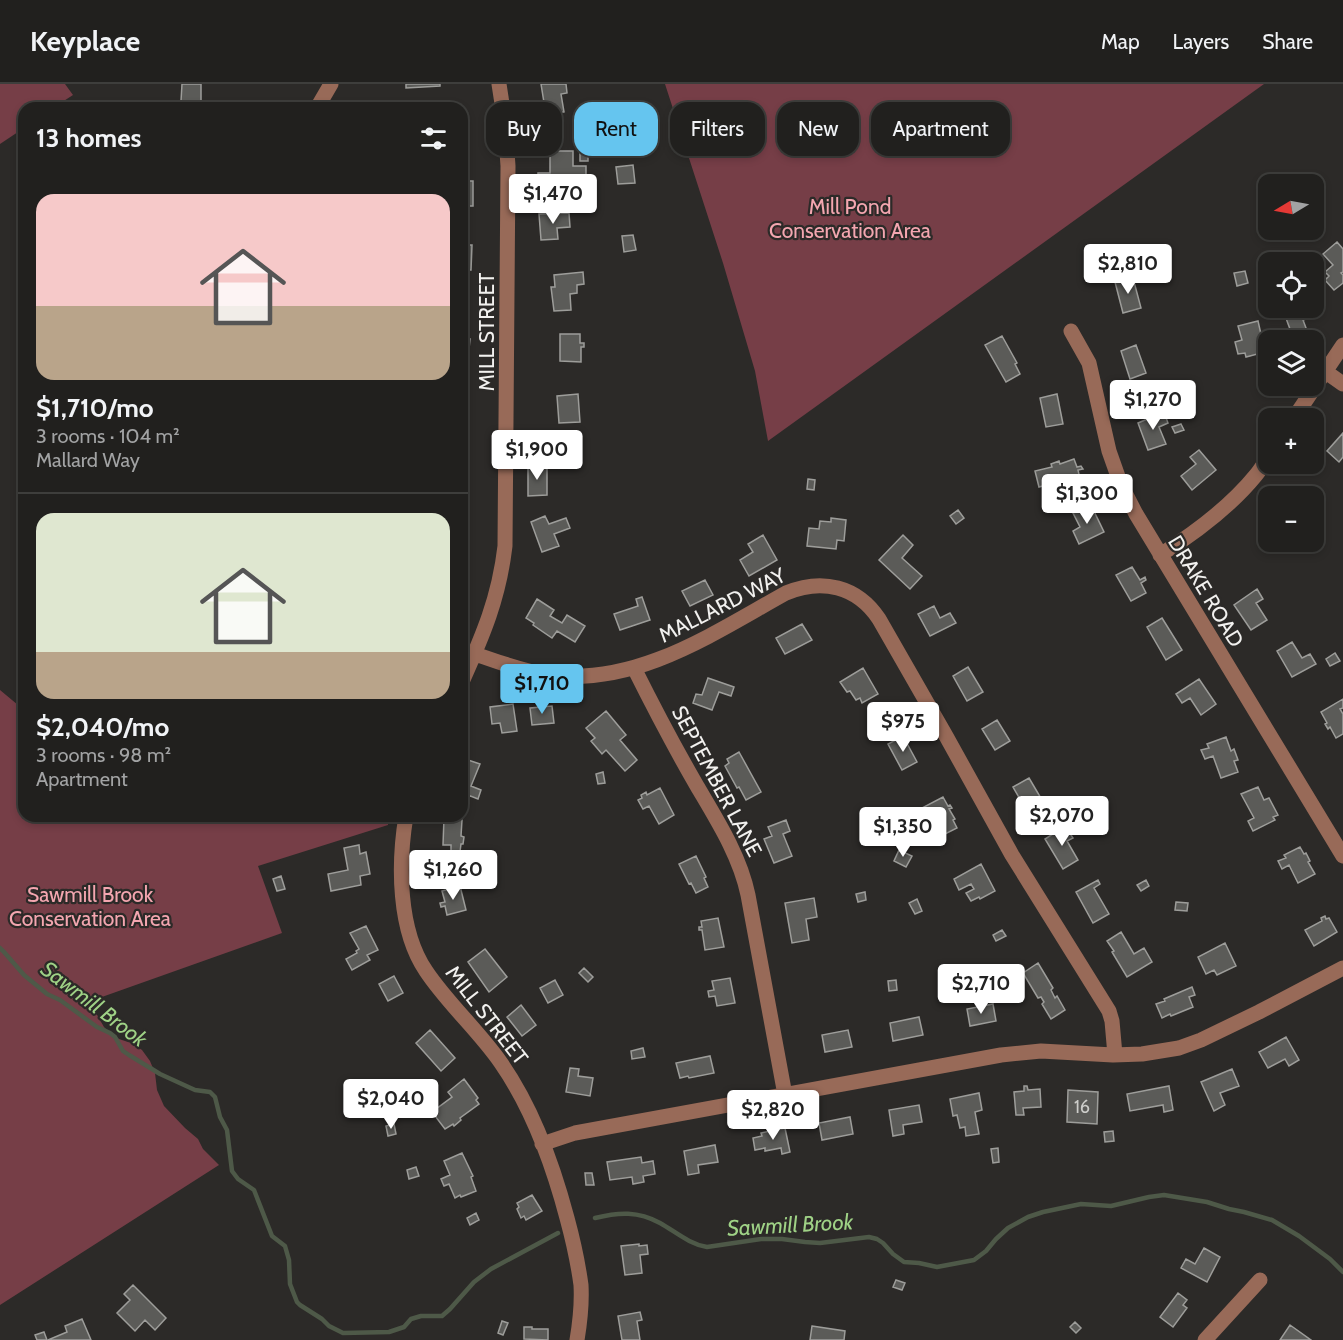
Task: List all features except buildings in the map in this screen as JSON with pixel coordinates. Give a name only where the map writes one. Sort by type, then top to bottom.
[{"type":"street","points":[[320,102],[331,84]]},
{"type":"street","name":"MILL STREET","points":[[468,669],[489,621],[499,587],[505,546],[508,166],[499,84]]},
{"type":"street","name":"DRAKE ROAD","points":[[1071,331],[1089,363],[1108,451],[1121,485],[1136,514],[1343,856]]},
{"type":"street","points":[[1301,408],[1343,345]]},
{"type":"street","points":[[1326,372],[1343,384]]},
{"type":"street","points":[[1160,555],[1211,519],[1258,472]]},
{"type":"street","name":"MALLARD WAY","points":[[475,654],[548,675],[604,675],[634,668],[671,655],[799,588],[813,585],[834,587],[860,598],[879,619],[1012,855],[1109,1011],[1116,1055]]},
{"type":"street","name":"SEPTEMBER LANE","points":[[634,668],[743,875],[785,1095]]},
{"type":"street","name":"MILL STREET","points":[[405,822],[401,874],[404,906],[413,946],[428,973],[505,1070],[528,1111],[542,1144],[564,1209],[579,1275],[581,1299],[577,1340]]},
{"type":"street","points":[[542,1144],[575,1133],[1002,1055],[1041,1051],[1094,1055],[1159,1052],[1190,1045],[1343,968]]},
{"type":"street","points":[[1205,1340],[1260,1280]]},
{"type":"green space","points":[[0,84],[65,84],[73,95],[62,102],[18,102],[18,132],[0,144]]},
{"type":"green space","name":"Mill Pond Conservation Area","points":[[665,84],[1264,84],[768,441],[755,371],[688,156],[765,156],[765,102],[671,102]]},
{"type":"green space","name":"Sawmill Brook Conservation Area","points":[[0,690],[18,705],[18,822],[388,822],[388,825],[258,866],[282,933],[85,1003],[96,1013],[111,1034],[142,1050],[155,1073],[157,1090],[164,1106],[198,1139],[203,1149],[219,1165],[0,1305]]},
{"type":"waterway","name":"Sawmill Brook","points":[[0,948],[24,975],[47,994],[60,1000],[115,1037],[123,1051],[160,1074],[195,1090],[210,1092],[215,1097],[220,1117],[227,1130],[232,1171],[238,1179],[254,1190],[272,1236],[285,1246],[289,1260],[290,1284],[297,1302],[329,1326],[343,1333],[389,1332],[404,1327],[411,1319],[421,1316],[442,1316],[474,1282],[491,1269],[558,1233]]},
{"type":"waterway","name":"Sawmill Brook","points":[[595,1218],[620,1214],[644,1216],[688,1240],[707,1247],[761,1239],[820,1243],[869,1237],[883,1243],[904,1262],[937,1267],[974,1260],[1008,1228],[1043,1212],[1081,1204],[1111,1206],[1164,1195],[1207,1202],[1272,1220],[1299,1236],[1330,1259],[1343,1272]]}]
